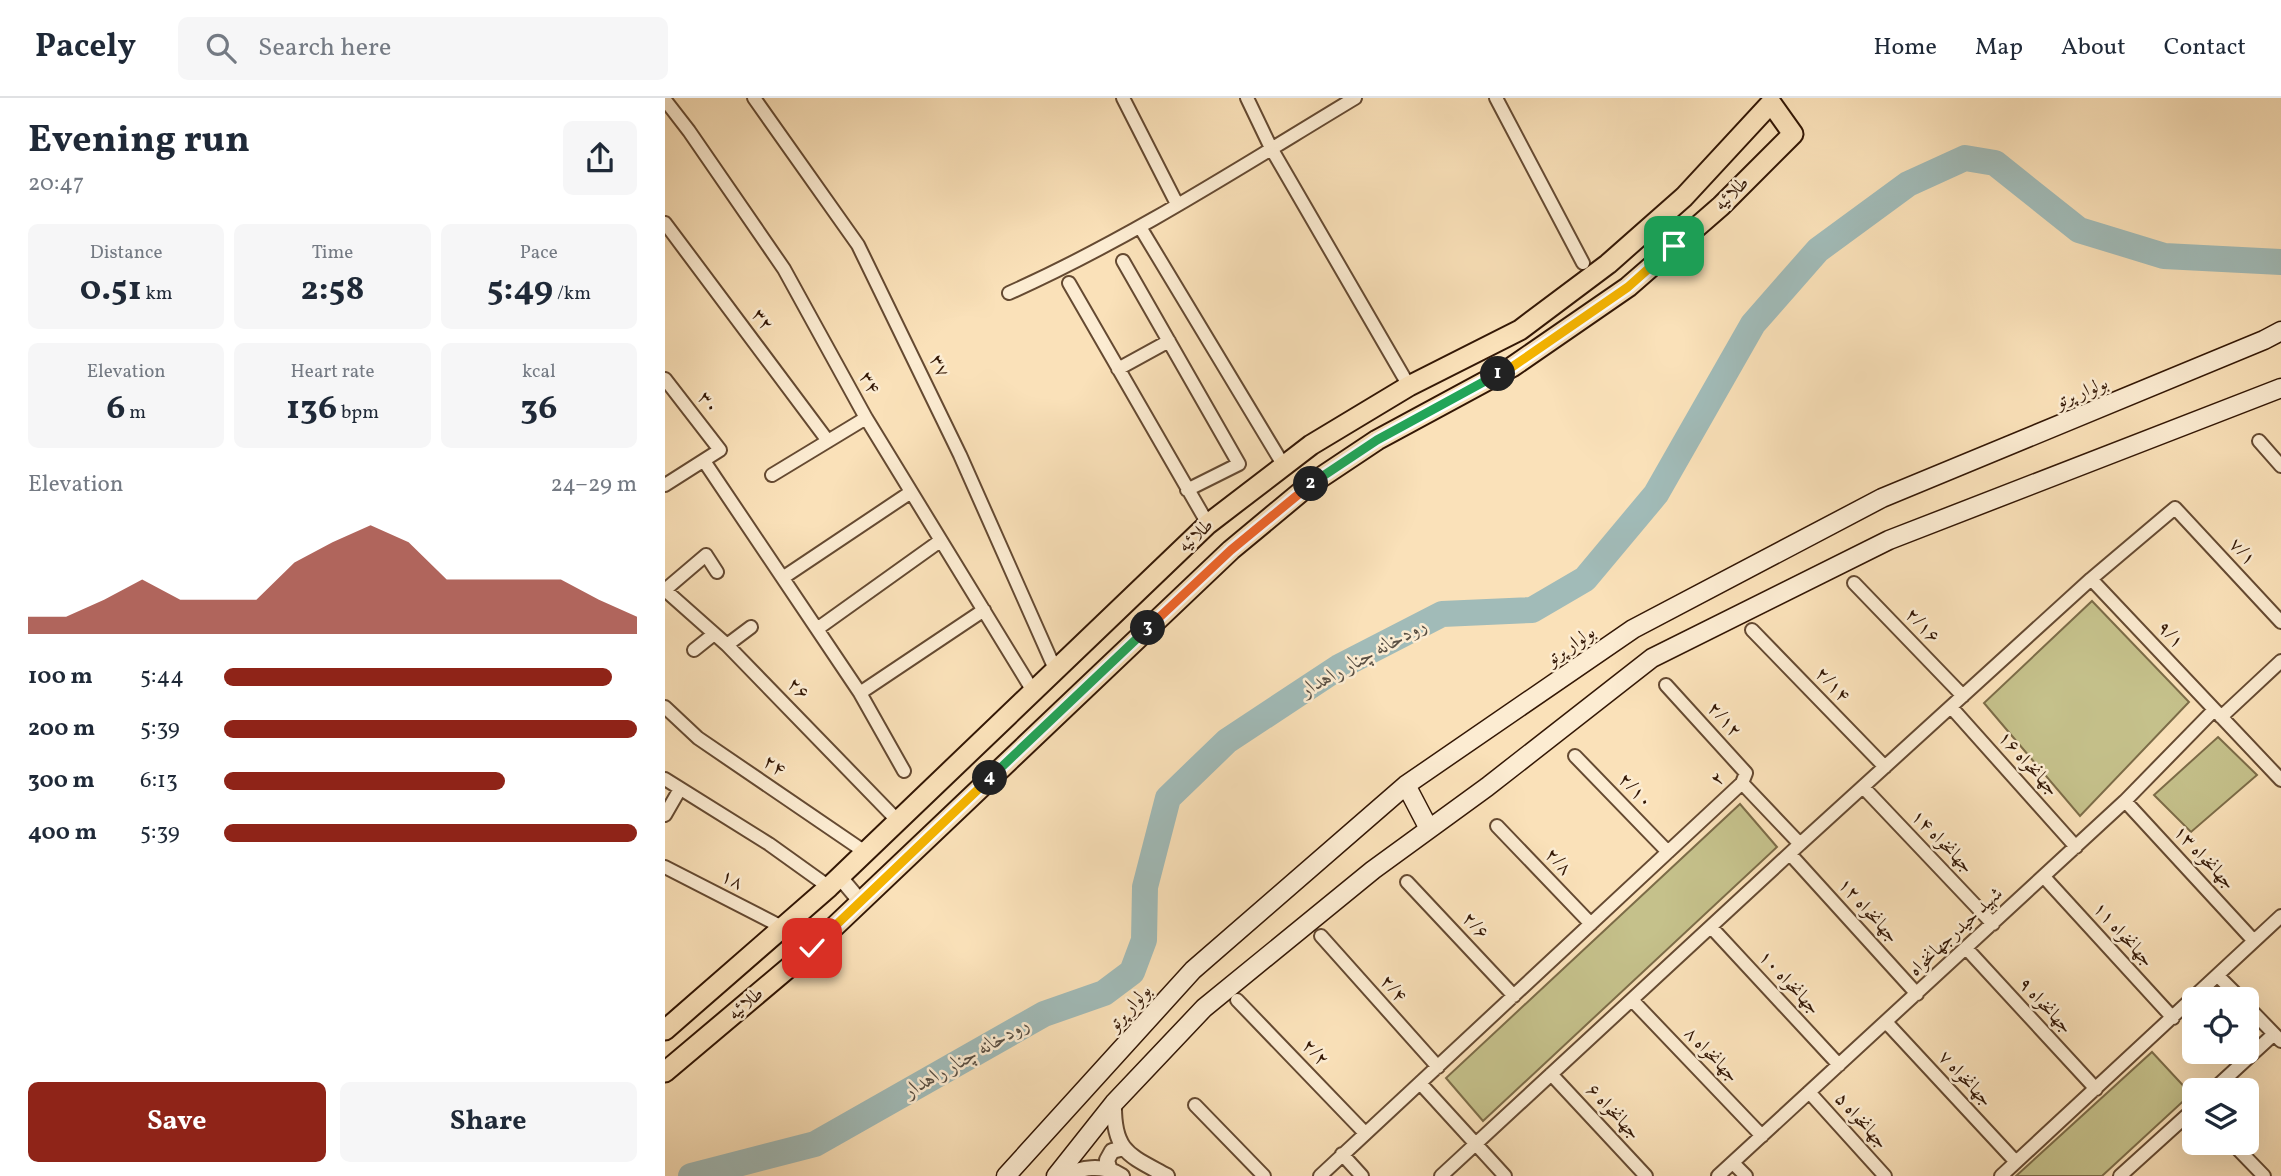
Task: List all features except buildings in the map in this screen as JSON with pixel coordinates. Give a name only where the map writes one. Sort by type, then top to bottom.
[{"type":"main road","name":"طلائیه","points":[[665,1030],[834,881],[1207,524],[1311,445],[1409,386],[1520,330],[1608,264],[1683,197],[1771,103],[1793,134],[1721,205],[1628,287],[1512,367],[1377,440],[1299,494],[1231,550],[812,948],[665,1072]]},
{"type":"main road","name":"بولوار پرتو","points":[[1006,1176],[1193,970],[1406,785],[1633,628],[1870,504],[2281,331]]},
{"type":"main road","points":[[1059,1176],[1114,1103],[1204,1008],[1373,870],[1487,787],[1652,658],[1889,540],[2281,387]]},
{"type":"main road","points":[[1406,785],[1430,829]]},
{"type":"street","name":"۳۷","points":[[754,98],[858,245],[960,455],[1055,669]]},
{"type":"street","points":[[1123,98],[1177,204]]},
{"type":"street","points":[[1247,98],[1271,148],[1409,386]]},
{"type":"street","points":[[1009,293],[1063,269],[1140,227],[1355,98]]},
{"type":"street","points":[[1496,98],[1583,263]]},
{"type":"street","name":"۳۴","points":[[665,100],[784,269],[866,418],[1033,691]]},
{"type":"street","name":"۳۲","points":[[665,223],[828,441]]},
{"type":"street","points":[[1140,227],[1284,466]]},
{"type":"street","points":[[1123,261],[1240,464],[1188,490]]},
{"type":"street","points":[[1069,283],[1207,524]]},
{"type":"street","points":[[1118,369],[1169,341]]},
{"type":"street","name":"۳۰","points":[[665,379],[720,450],[704,461]]},
{"type":"street","points":[[772,475],[866,418]]},
{"type":"street","points":[[2259,441],[2281,466]]},
{"type":"street","points":[[665,485],[704,461],[860,692],[904,771]]},
{"type":"street","points":[[784,577],[911,492]]},
{"type":"street","name":"۷/۱","points":[[2091,579],[2175,508],[2281,622]]},
{"type":"street","points":[[817,629],[940,541]]},
{"type":"street","points":[[665,590],[706,555],[717,572]]},
{"type":"street","points":[[1441,1176],[2091,579]]},
{"type":"street","name":"۹/۱","points":[[2091,579],[2281,780]]},
{"type":"street","name":"۲/۱۶","points":[[1854,583],[1963,696]]},
{"type":"street","name":"۲۶","points":[[665,590],[727,645],[898,821]]},
{"type":"street","points":[[860,692],[984,610]]},
{"type":"street","points":[[727,645],[751,627]]},
{"type":"street","name":"۲/۱۴","points":[[1752,630],[1885,767]]},
{"type":"street","points":[[694,650],[714,634]]},
{"type":"street","name":"شهید حیدرجهانخواه","points":[[1718,1176],[2044,877],[2217,713],[2281,661]]},
{"type":"street","name":"۲/۱۲","points":[[1666,685],[1746,773],[1742,783]]},
{"type":"street","name":"۲۴","points":[[665,707],[698,738],[865,852]]},
{"type":"street","name":"جهانخواه ۱۶","points":[[1951,707],[2076,847]]},
{"type":"street","name":"۲/۱۰","points":[[1575,756],[1668,852]]},
{"type":"street","points":[[665,779],[834,881],[860,901]]},
{"type":"street","name":"۲","points":[[1321,1176],[1742,783],[1795,849]]},
{"type":"street","name":"جهانخواه ۱۴","points":[[1863,787],[1993,924]]},
{"type":"street","points":[[665,815],[680,789]]},
{"type":"street","name":"جهانخواه ۱۳","points":[[2125,801],[2254,941]]},
{"type":"street","name":"۲/۸","points":[[1497,826],[1591,924]]},
{"type":"street","name":"جهانخواه ۱۲","points":[[1795,849],[1917,994]]},
{"type":"street","name":"۱۸","points":[[665,867],[782,927]]},
{"type":"street","name":"جهانخواه ۱۱","points":[[2044,877],[2173,1018]]},
{"type":"street","name":"۲/۶","points":[[1408,881],[1514,996]]},
{"type":"street","points":[[2001,1176],[2281,916]]},
{"type":"street","name":"جهانخواه ۱۰","points":[[1710,927],[1839,1065]]},
{"type":"street","name":"۲/۴","points":[[1321,936],[1438,1067]]},
{"type":"street","name":"جهانخواه ۹","points":[[1966,948],[2096,1089]]},
{"type":"street","points":[[2218,976],[2229,987]]},
{"type":"street","name":"۲/۲","points":[[1237,1000],[1365,1133]]},
{"type":"street","name":"جهانخواه ۸","points":[[1632,1000],[1762,1136]]},
{"type":"street","points":[[2228,1078],[2278,1037],[2259,1018]]},
{"type":"street","name":"جهانخواه ۷","points":[[1886,1022],[2016,1162]]},
{"type":"street","name":"جهانخواه ۶","points":[[1551,1074],[1646,1176]]},
{"type":"street","points":[[1420,1083],[1505,1176]]},
{"type":"street","name":"جهانخواه ۵","points":[[1809,1093],[1885,1176]]},
{"type":"street","points":[[1114,1103],[1114,1125],[1118,1140],[1127,1154],[1167,1176]]},
{"type":"street","points":[[1195,1105],[1264,1176]]},
{"type":"street","points":[[2120,1176],[2182,1120]]},
{"type":"street","points":[[1116,1173],[1107,1160],[1112,1151],[1124,1148]]},
{"type":"street","points":[[1342,1154],[1362,1176]]},
{"type":"street","points":[[2244,1155],[2264,1176]]},
{"type":"street","points":[[1733,1163],[1746,1176]]},
{"type":"street","points":[[1059,1176],[1079,1169],[1101,1168],[1116,1173]]},
{"type":"shaded area","points":[[2092,601],[2189,702],[2080,816],[1984,703]]},
{"type":"shaded area","points":[[2218,737],[2257,775],[2191,832],[2154,795]]},
{"type":"shaded area","points":[[1740,804],[1777,847],[1483,1121],[1446,1078]]},
{"type":"shaded area","points":[[2152,1052],[2182,1084],[2182,1102],[2102,1176],[2016,1176]]},
{"type":"waterway","name":"رودخانه چنار راهدار","points":[[691,1176],[815,1144],[1044,1014],[1104,993],[1132,972],[1144,940],[1145,887],[1168,798],[1227,741],[1339,667],[1442,614],[1532,610],[1585,579],[1656,494],[1753,324],[1818,250],[1908,184],[1965,158],[1995,163],[2079,230],[2164,256],[2281,262]]},
{"type":"route","points":[[812,948],[1231,550],[1308,486],[1377,440],[1512,367],[1628,287],[1674,246]]}]
